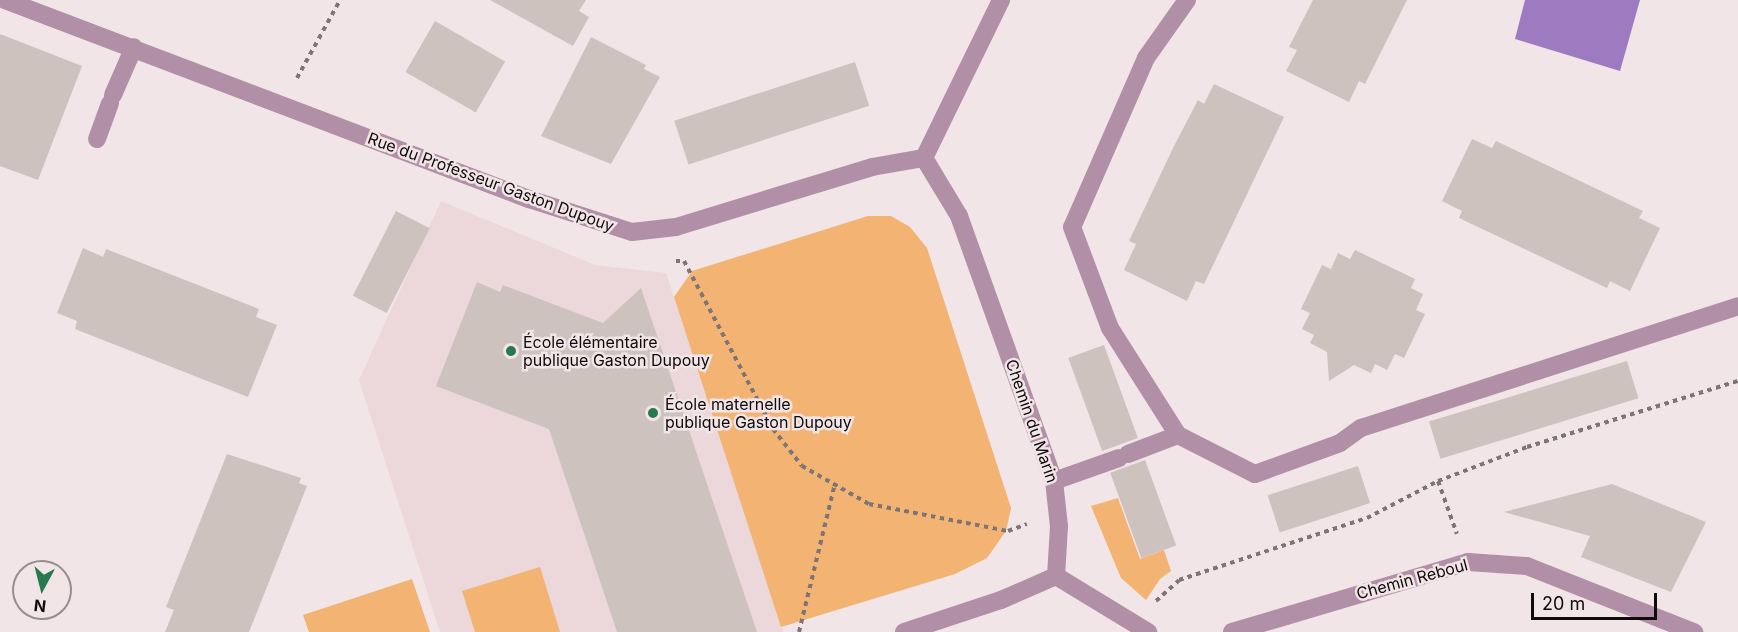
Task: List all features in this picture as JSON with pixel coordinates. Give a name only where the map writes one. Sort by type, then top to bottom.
[{"type":"street","name":"Rue du Professeur Gaston Dupouy","points":[[4,0],[134,47],[529,200],[632,232],[676,227],[872,167],[924,158]]},
{"type":"street","points":[[924,158],[1001,0]]},
{"type":"street","points":[[1187,0],[1146,58],[1072,227],[1110,328],[1178,435],[1255,474],[1340,442],[1361,428],[1738,306]]},
{"type":"street","points":[[97,139],[111,99],[134,47]]},
{"type":"street","name":"Chemin du Marin","points":[[924,158],[959,216],[1054,481],[1058,512],[1056,576]]},
{"type":"street","points":[[1054,481],[1178,435]]},
{"type":"street","name":"Chemin Reboul","points":[[1232,632],[1468,562],[1527,566],[1694,632]]},
{"type":"street","points":[[904,632],[1000,600],[1056,576],[1144,630]]},
{"type":"path","points":[[282,105],[340,0]]},
{"type":"path","points":[[674,261],[684,261],[773,429],[802,466],[834,488],[869,504],[1008,531],[1058,512]]},
{"type":"path","points":[[1144,630],[1164,590],[1179,580],[1367,518],[1438,481],[1527,447],[1738,381]]},
{"type":"path","points":[[1438,481],[1468,562]]},
{"type":"path","points":[[799,632],[834,488]]},
{"type":"shaded area","points":[[1525,0],[1640,0],[1620,71],[1515,39]]},
{"type":"shaded area","points":[[441,201],[595,265],[666,273],[783,632],[440,632],[359,380]]},
{"type":"shaded area","points":[[868,216],[891,216],[910,227],[927,248],[1011,508],[1006,531],[987,558],[955,574],[781,627],[674,297],[692,271]]},
{"type":"shaded area","points":[[1118,498],[1140,559],[1164,550],[1171,571],[1160,579],[1146,600],[1121,578],[1091,506]]},
{"type":"shaded area","points":[[540,567],[560,632],[475,632],[462,591]]},
{"type":"shaded area","points":[[412,579],[430,632],[309,632],[303,615]]},
{"type":"building","points":[[490,0],[586,0],[579,11],[589,17],[573,46]]},
{"type":"building","points":[[1313,0],[1407,0],[1365,84],[1359,81],[1349,102],[1286,71],[1297,50],[1289,47]]},
{"type":"building","points":[[435,21],[505,61],[476,113],[406,72]]},
{"type":"building","points":[[0,34],[82,66],[38,180],[0,166]]},
{"type":"building","points":[[591,37],[646,65],[644,69],[660,77],[611,164],[541,136]]},
{"type":"building","points":[[855,62],[869,106],[689,164],[674,121]]},
{"type":"building","points":[[1214,84],[1284,117],[1204,284],[1196,281],[1187,301],[1124,270],[1136,244],[1129,241],[1174,146],[1198,100],[1204,104]]},
{"type":"building","points":[[1472,139],[1492,148],[1496,141],[1643,211],[1639,218],[1660,228],[1630,291],[1610,281],[1607,288],[1459,218],[1462,211],[1442,201]]},
{"type":"building","points":[[396,211],[430,228],[387,313],[353,296]]},
{"type":"building","points":[[83,248],[103,257],[106,249],[259,309],[256,317],[277,325],[248,397],[75,329],[77,321],[57,313]]},
{"type":"building","points":[[1355,250],[1415,279],[1411,288],[1423,294],[1416,310],[1425,314],[1404,358],[1395,354],[1387,370],[1375,364],[1371,373],[1354,365],[1329,381],[1327,352],[1310,343],[1314,335],[1302,329],[1310,313],[1301,309],[1322,265],[1331,269],[1338,253],[1350,259]]},
{"type":"building","points":[[477,282],[500,292],[503,285],[603,323],[641,288],[757,632],[617,632],[549,429],[436,386]]},
{"type":"building","points":[[1104,345],[1138,438],[1102,451],[1068,358]]},
{"type":"building","points":[[1627,361],[1638,398],[1440,459],[1429,422]]},
{"type":"building","points":[[227,454],[301,478],[299,483],[307,486],[249,632],[165,632],[174,610],[166,607]]},
{"type":"building","points":[[1145,460],[1176,546],[1141,558],[1110,473]]},
{"type":"building","points":[[1358,466],[1370,503],[1280,532],[1268,495]]},
{"type":"building","points":[[1612,484],[1706,522],[1671,592],[1581,557],[1590,536],[1504,512]]},
{"type":"place","name":"École élémentaire publique Gaston Dupouy","points":[[511,351]]},
{"type":"place","name":"École maternelle publique Gaston Dupouy","points":[[653,413]]}]
